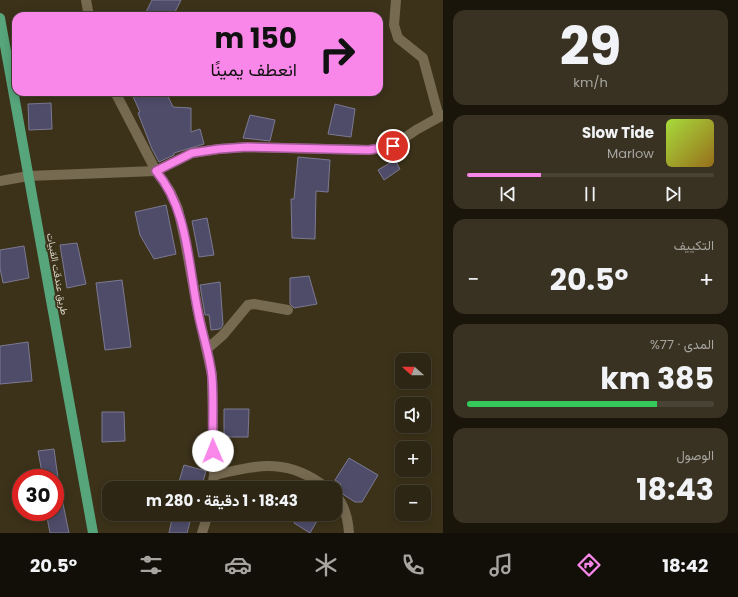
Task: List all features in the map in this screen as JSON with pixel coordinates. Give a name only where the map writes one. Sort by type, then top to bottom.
[{"type":"main road","name":"طريق عندقت القبيات","points":[[0,18],[12,86]]},
{"type":"main road","name":"طريق عندقت القبيات","points":[[14,96],[93,533]]},
{"type":"street","points":[[86,0],[88,12]]},
{"type":"street","points":[[0,181],[28,176],[156,171],[192,153],[219,149],[247,147],[369,150],[388,148],[399,143],[416,130],[441,116],[423,58],[398,38],[394,25],[396,0]]},
{"type":"street","points":[[117,96],[156,171],[170,191],[178,209],[212,376],[213,481]]},
{"type":"street","points":[[207,349],[223,335],[248,305],[251,304],[288,310]]},
{"type":"street","points":[[214,475],[248,468],[272,466],[299,471],[318,481]]},
{"type":"street","points":[[342,504],[347,519],[349,533]]},
{"type":"street","points":[[202,533],[206,521]]},
{"type":"building","points":[[152,0],[181,0],[175,12],[146,12]]},
{"type":"building","points":[[133,96],[168,96],[173,107],[191,108],[191,132],[200,129],[204,144],[174,153],[174,155],[159,162],[152,149],[138,113],[140,112]]},
{"type":"building","points":[[51,103],[52,129],[29,130],[28,104]]},
{"type":"building","points":[[335,104],[355,109],[351,137],[328,134]]},
{"type":"building","points":[[250,115],[275,120],[270,141],[243,138]]},
{"type":"building","points":[[298,157],[330,160],[328,192],[316,191],[315,239],[292,238],[291,199],[294,199]]},
{"type":"building","points":[[395,160],[400,169],[384,180],[378,170]]},
{"type":"building","points":[[166,205],[176,254],[154,259],[140,235],[135,212]]},
{"type":"building","points":[[207,218],[214,255],[199,257],[192,221]]},
{"type":"building","points":[[77,243],[86,284],[67,288],[60,245]]},
{"type":"building","points":[[24,246],[29,278],[3,283],[0,268],[0,250]]},
{"type":"building","points":[[309,276],[317,304],[294,308],[290,304],[290,278]]},
{"type":"building","points":[[122,280],[131,347],[105,350],[96,283]]},
{"type":"building","points":[[220,282],[223,325],[220,329],[211,330],[209,315],[205,315],[200,285]]},
{"type":"building","points":[[28,342],[32,381],[0,384],[0,346]]},
{"type":"building","points":[[224,409],[249,409],[248,437],[224,437]]},
{"type":"building","points":[[102,412],[124,412],[125,441],[102,442]]},
{"type":"building","points":[[54,449],[57,469],[41,469],[38,451]]},
{"type":"building","points":[[349,458],[378,475],[362,502],[355,502],[344,495],[342,493],[342,481],[335,480]]},
{"type":"building","points":[[184,465],[206,471],[203,481],[179,481]]},
{"type":"building","points":[[64,509],[69,533],[50,533],[48,521],[64,521]]},
{"type":"building","points":[[172,521],[190,521],[187,533],[169,533]]},
{"type":"building","points":[[295,521],[317,521],[310,533],[294,523]]},
{"type":"route","points":[[213,451],[213,398],[210,361],[198,312],[178,209],[170,191],[156,171],[192,153],[219,149],[247,147],[369,150],[393,146]]}]
